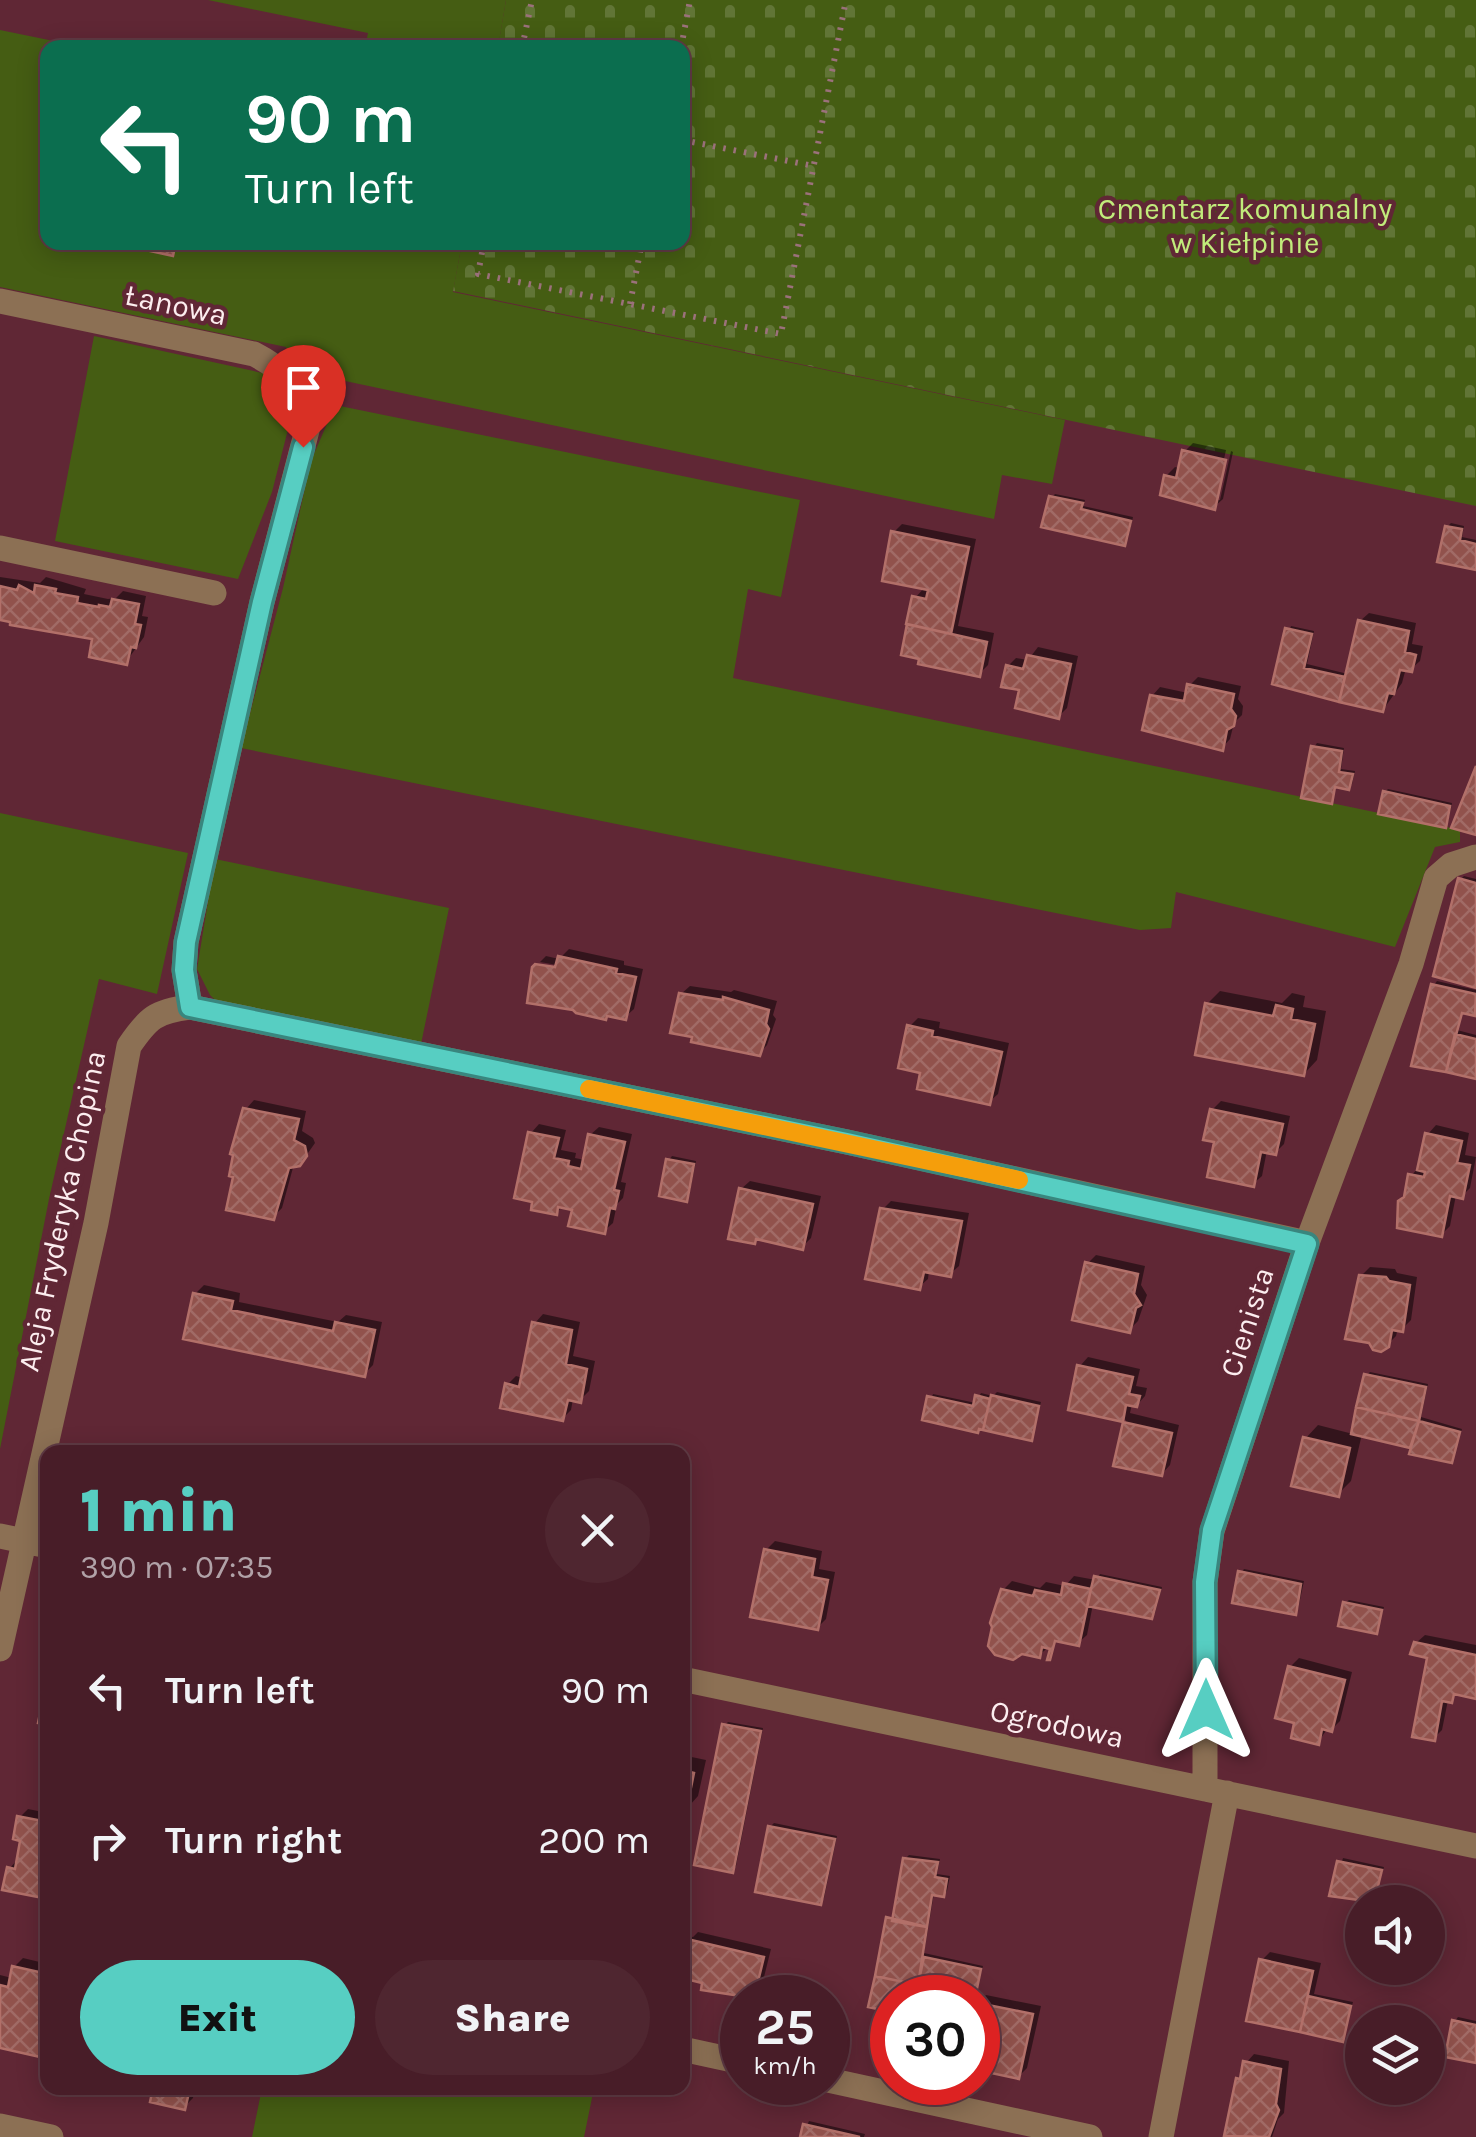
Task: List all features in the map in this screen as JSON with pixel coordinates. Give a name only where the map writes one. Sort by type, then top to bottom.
[{"type":"street","name":"Łanowa","points":[[0,301],[254,354],[296,384],[311,414],[262,602],[186,942],[184,970],[190,1007]]},
{"type":"street","points":[[0,548],[214,593]]},
{"type":"street","name":"Cienista","points":[[1160,2137],[1216,1791],[1205,1582],[1210,1542],[1307,1244],[1411,964],[1436,878],[1451,865],[1476,857]]},
{"type":"street","points":[[190,1007],[847,1142],[1307,1244]]},
{"type":"street","name":"Aleja Fryderyka Chopina","points":[[46,1445],[96,1223],[128,1046],[144,1024],[163,1010],[190,1007]]},
{"type":"street","name":"Aleja Fryderyka Chopina","points":[[0,1649],[40,1470]]},
{"type":"street","name":"Ogrodowa","points":[[690,1681],[1476,1846]]},
{"type":"street","points":[[690,2051],[720,2057]]},
{"type":"street","points":[[850,2085],[1090,2137]]},
{"type":"street","points":[[0,2126],[50,2137]]},
{"type":"path","points":[[524,40],[532,0]]},
{"type":"path","points":[[682,40],[690,0]]},
{"type":"path","points":[[482,250],[478,274],[781,334],[846,0]]},
{"type":"path","points":[[690,142],[814,166]]},
{"type":"path","points":[[630,304],[640,250]]},
{"type":"green space","points":[[208,0],[506,0],[499,40],[366,40],[368,33]]},
{"type":"green space","name":"Cmentarz komunalny w Kiełpinie","points":[[506,0],[1476,0],[1476,506],[453,291],[461,250],[690,250],[690,40],[499,40]]},
{"type":"green space","points":[[0,30],[49,40],[40,40],[40,250],[461,250],[453,292],[1065,420],[1052,484],[1002,475],[994,519],[298,371],[286,347],[0,287]]},
{"type":"green space","points":[[94,336],[267,374],[294,406],[272,492],[238,579],[55,541]]},
{"type":"green space","points":[[335,405],[800,500],[781,597],[748,589],[733,678],[1451,828],[1460,831],[1460,842],[1435,847],[1395,947],[1176,892],[1171,928],[1140,930],[241,748],[311,461]]},
{"type":"green space","points":[[0,813],[188,853],[157,994],[99,979],[49,1199],[0,1449]]},
{"type":"green space","points":[[215,859],[449,908],[420,1049],[222,1007],[210,995],[197,969]]},
{"type":"green space","points":[[261,2095],[593,2095],[584,2137],[252,2137]]},
{"type":"building","points":[[146,250],[174,250],[173,256]]},
{"type":"building","points":[[1182,450],[1226,460],[1215,510],[1160,495],[1164,475],[1176,478]]},
{"type":"building","points":[[1049,496],[1083,503],[1081,509],[1131,521],[1125,546],[1041,527]]},
{"type":"building","points":[[1445,526],[1462,529],[1460,540],[1476,544],[1476,570],[1437,562]]},
{"type":"building","points":[[891,531],[969,547],[951,634],[906,624],[912,596],[926,599],[928,590],[882,581]]},
{"type":"building","points":[[19,585],[34,593],[35,585],[56,589],[55,593],[78,597],[77,603],[99,607],[110,607],[112,599],[139,604],[135,624],[141,625],[127,665],[89,657],[92,639],[0,620],[0,586],[17,590]]},
{"type":"building","points":[[1358,620],[1409,631],[1405,652],[1416,655],[1412,672],[1400,670],[1394,694],[1388,693],[1383,712],[1339,702]]},
{"type":"building","points":[[907,624],[987,642],[980,677],[918,664],[919,659],[901,655]]},
{"type":"building","points":[[1285,628],[1312,634],[1304,668],[1345,677],[1339,702],[1272,684]]},
{"type":"building","points":[[1027,655],[1071,664],[1059,719],[1015,708],[1019,690],[1001,687],[1006,665],[1023,669]]},
{"type":"building","points":[[1187,684],[1234,694],[1231,709],[1236,716],[1234,726],[1227,730],[1223,751],[1142,730],[1150,695],[1184,701]]},
{"type":"building","points":[[1311,746],[1342,751],[1339,772],[1353,774],[1349,790],[1335,787],[1332,804],[1301,798]]},
{"type":"building","points":[[1476,766],[1476,835],[1451,828]]},
{"type":"building","points":[[1383,791],[1450,806],[1446,828],[1378,814]]},
{"type":"building","points":[[1458,878],[1476,883],[1476,988],[1433,976]]},
{"type":"building","points":[[558,956],[636,977],[626,1020],[607,1016],[606,1020],[527,1003],[532,967],[555,967]]},
{"type":"building","points":[[1431,984],[1476,994],[1475,1016],[1462,1013],[1446,1072],[1411,1066]]},
{"type":"building","points":[[679,993],[723,997],[769,1010],[769,1029],[760,1056],[691,1042],[692,1037],[670,1033]]},
{"type":"building","points":[[1205,1003],[1273,1016],[1276,1005],[1293,1009],[1291,1019],[1315,1024],[1304,1076],[1195,1055]]},
{"type":"building","points":[[907,1025],[933,1031],[932,1036],[1002,1052],[990,1105],[917,1089],[920,1073],[898,1068]]},
{"type":"building","points":[[1455,1034],[1476,1039],[1476,1079],[1446,1072]]},
{"type":"building","points":[[243,1108],[299,1119],[294,1140],[305,1146],[307,1156],[300,1166],[289,1168],[274,1220],[226,1210],[233,1177],[229,1176],[233,1155],[230,1154]]},
{"type":"building","points":[[1210,1109],[1283,1124],[1276,1155],[1261,1152],[1254,1187],[1207,1177],[1214,1142],[1203,1140]]},
{"type":"building","points":[[528,1132],[559,1138],[554,1158],[581,1169],[588,1134],[625,1142],[614,1190],[619,1191],[615,1209],[610,1208],[605,1234],[568,1226],[572,1210],[558,1207],[557,1215],[531,1210],[532,1202],[514,1198]]},
{"type":"building","points":[[1425,1133],[1462,1141],[1457,1163],[1470,1165],[1463,1199],[1450,1196],[1442,1237],[1397,1228],[1398,1201],[1404,1197],[1408,1174],[1424,1177],[1425,1172],[1417,1170]]},
{"type":"building","points":[[666,1159],[694,1164],[687,1202],[659,1196]]},
{"type":"building","points":[[739,1188],[813,1204],[803,1250],[756,1239],[755,1244],[728,1239]]},
{"type":"building","points":[[880,1208],[962,1221],[951,1277],[924,1272],[920,1290],[865,1279]]},
{"type":"building","points":[[1085,1262],[1138,1274],[1134,1294],[1141,1305],[1136,1308],[1130,1333],[1072,1320]]},
{"type":"building","points":[[1359,1275],[1386,1277],[1410,1285],[1403,1332],[1392,1330],[1389,1347],[1381,1352],[1373,1350],[1369,1343],[1345,1339]]},
{"type":"building","points":[[193,1293],[233,1301],[231,1310],[333,1331],[335,1322],[375,1330],[365,1377],[183,1339]]},
{"type":"building","points":[[532,1322],[572,1330],[566,1364],[587,1369],[581,1403],[568,1400],[563,1421],[500,1408],[505,1383],[519,1387]]},
{"type":"building","points":[[1077,1365],[1133,1377],[1129,1394],[1140,1396],[1137,1407],[1126,1405],[1123,1422],[1068,1410]]},
{"type":"building","points":[[1364,1374],[1426,1387],[1419,1421],[1356,1407]]},
{"type":"building","points":[[975,1395],[990,1399],[983,1430],[978,1433],[922,1420],[927,1396],[973,1406]]},
{"type":"building","points":[[991,1395],[1039,1406],[1032,1441],[983,1430]]},
{"type":"building","points":[[1356,1407],[1419,1421],[1410,1448],[1351,1434]]},
{"type":"building","points":[[1419,1421],[1460,1432],[1452,1463],[1409,1454]]},
{"type":"building","points":[[1123,1422],[1172,1433],[1162,1476],[1113,1466]]},
{"type":"building","points":[[1303,1437],[1350,1448],[1339,1497],[1291,1486]]},
{"type":"building","points":[[764,1549],[815,1559],[812,1577],[828,1580],[818,1630],[750,1617]]},
{"type":"building","points":[[1238,1571],[1301,1584],[1296,1615],[1232,1603]]},
{"type":"building","points":[[1094,1576],[1160,1590],[1152,1619],[1087,1606]]},
{"type":"building","points":[[1063,1583],[1091,1589],[1079,1646],[1055,1641],[1050,1660],[1050,1649],[1042,1647],[1040,1658],[1022,1654],[1013,1660],[995,1655],[988,1646],[990,1623],[1001,1589],[1033,1596],[1035,1590],[1061,1595]]},
{"type":"building","points":[[1343,1602],[1382,1610],[1377,1634],[1338,1626]]},
{"type":"building","points":[[1414,1642],[1476,1655],[1476,1699],[1454,1694],[1452,1703],[1442,1701],[1435,1741],[1412,1737],[1427,1658],[1410,1654]]},
{"type":"building","points":[[1288,1666],[1345,1680],[1332,1732],[1322,1729],[1319,1745],[1291,1738],[1294,1723],[1275,1718]]},
{"type":"building","points":[[722,1724],[761,1731],[733,1873],[694,1865]]},
{"type":"building","points":[[17,1816],[40,1820],[40,1897],[2,1890],[7,1867],[15,1869],[20,1841],[13,1839]]},
{"type":"building","points":[[768,1826],[835,1839],[821,1905],[755,1892]]},
{"type":"building","points":[[903,1858],[938,1862],[935,1877],[947,1879],[944,1897],[932,1895],[927,1927],[892,1921]]},
{"type":"building","points":[[1337,1861],[1382,1870],[1378,1885],[1345,1885],[1345,1898],[1329,1896]]},
{"type":"building","points":[[886,1917],[927,1927],[920,1975],[875,1975]]},
{"type":"building","points":[[690,1940],[764,1957],[760,1975],[720,1975],[720,1993],[701,1990],[702,1983],[690,1980]]},
{"type":"building","points":[[924,1957],[981,1969],[980,1975],[920,1975]]},
{"type":"building","points":[[1259,1959],[1313,1971],[1300,2032],[1246,2021]]},
{"type":"building","points":[[12,1966],[40,1972],[40,2057],[0,2048],[0,1985],[8,1987]]},
{"type":"building","points":[[1308,1996],[1347,2005],[1343,2042],[1300,2032]]},
{"type":"building","points":[[1000,2007],[1033,2014],[1019,2079],[1000,2075]]},
{"type":"building","points":[[1452,2020],[1476,2025],[1476,2063],[1445,2057]]},
{"type":"building","points":[[1243,2061],[1281,2069],[1276,2104],[1279,2110],[1269,2137],[1224,2136]]},
{"type":"building","points":[[152,2095],[188,2095],[185,2110],[150,2102]]},
{"type":"building","points":[[803,2124],[860,2137],[800,2137]]},
{"type":"slow traffic","points":[[589,1089],[1019,1180]]},
{"type":"route","points":[[303,447],[262,602],[186,942],[184,970],[190,1007],[847,1142],[1307,1244],[1212,1530],[1205,1582],[1206,1710]]}]
